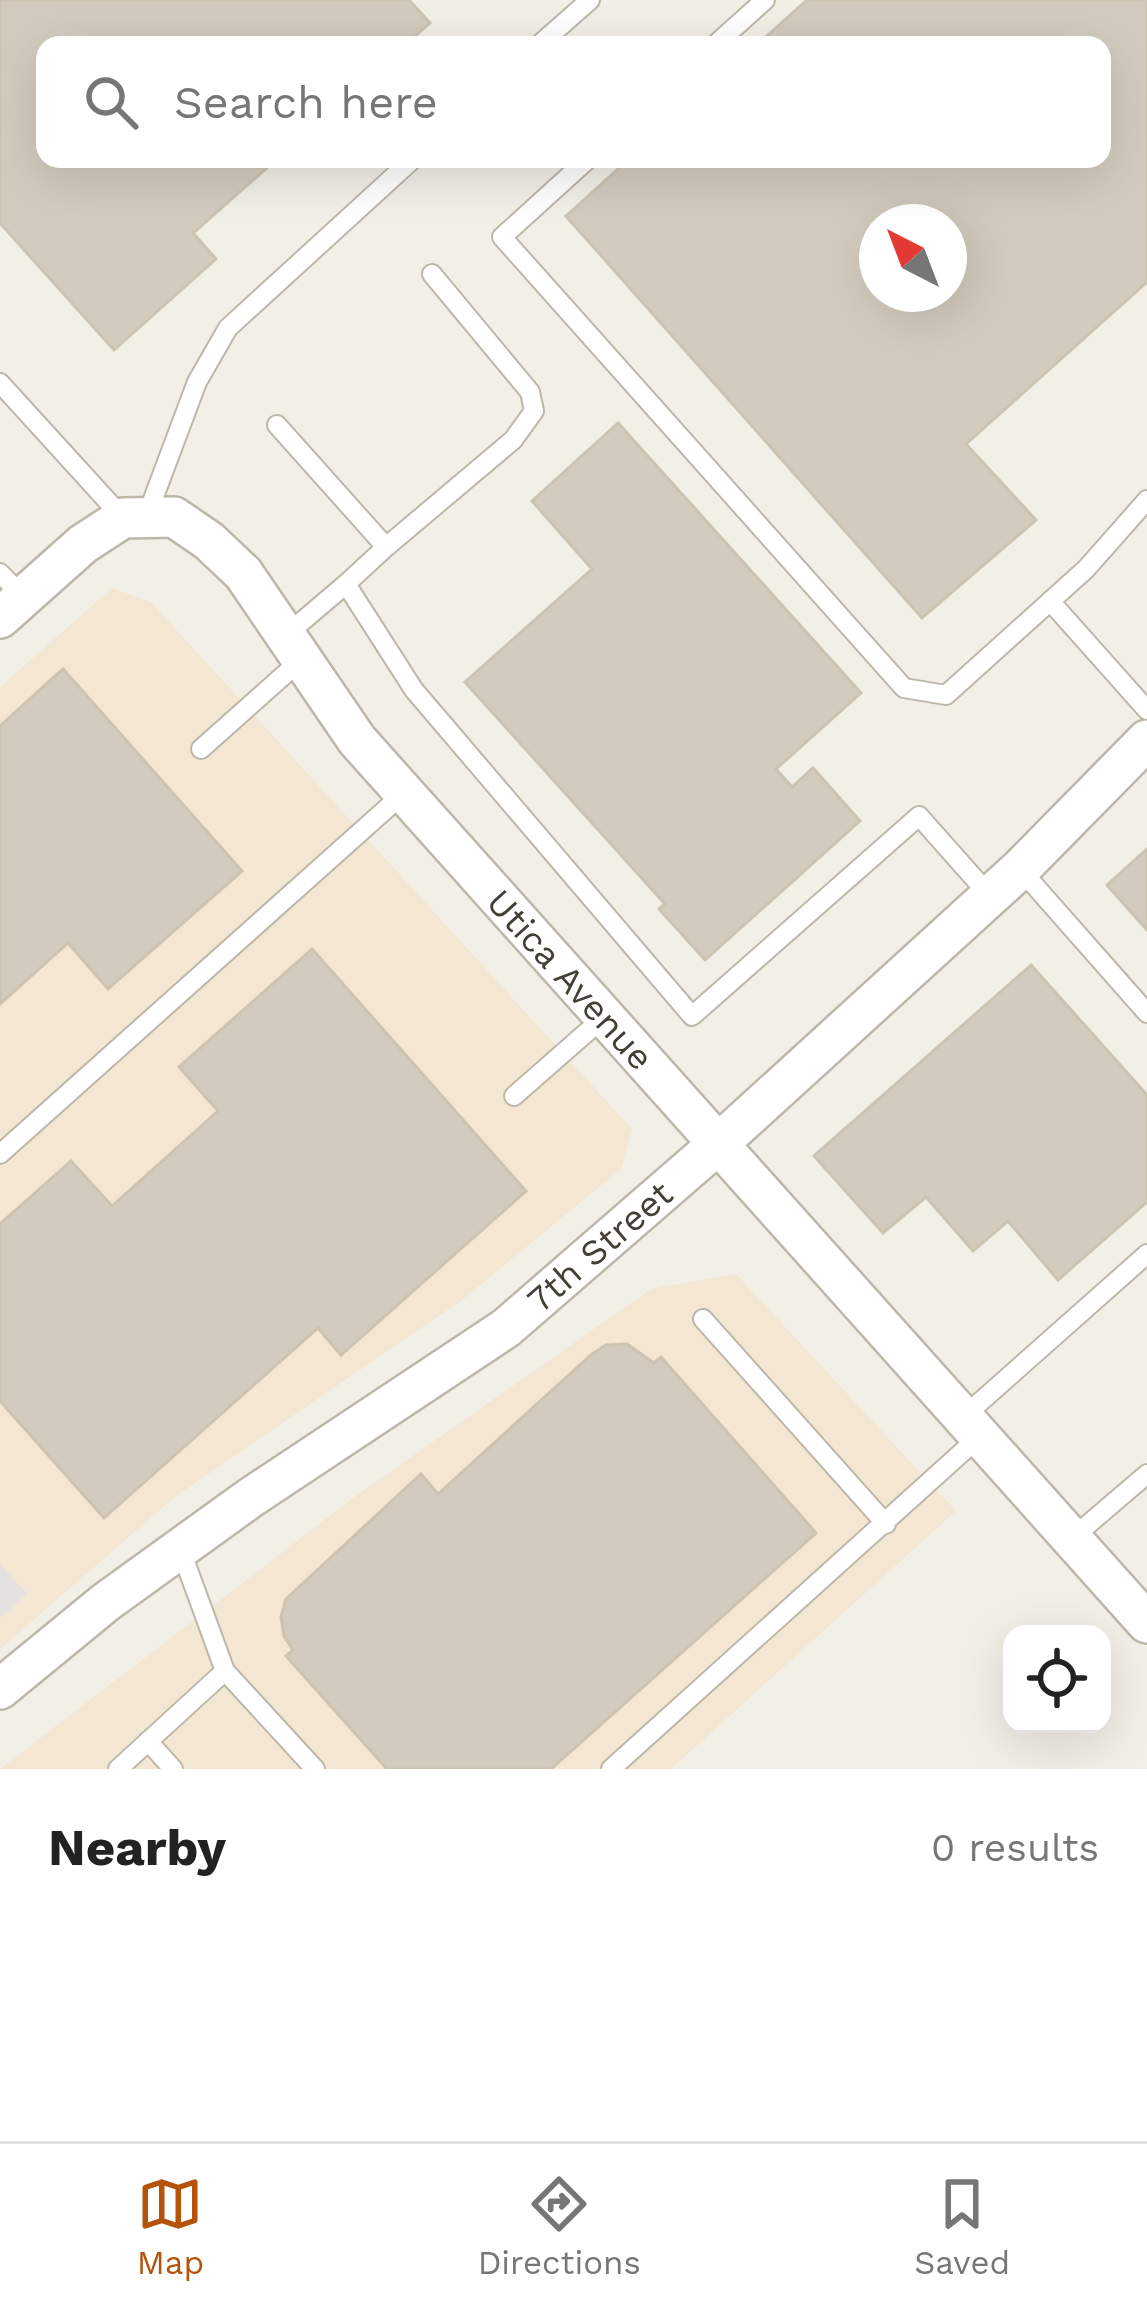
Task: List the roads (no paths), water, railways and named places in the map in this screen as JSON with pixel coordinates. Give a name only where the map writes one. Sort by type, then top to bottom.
[{"type":"street","points":[[8,596],[83,544],[148,518]]},
{"type":"street","name":"Utica Avenue","points":[[148,518],[209,541],[243,573],[357,740],[1147,1624]]},
{"type":"street","name":"7th Street","points":[[0,1689],[106,1601],[180,1548],[506,1328],[717,1145],[1020,869],[1147,740]]},
{"type":"lane","points":[[549,36],[590,0]]},
{"type":"lane","points":[[725,36],[765,0]]},
{"type":"lane","points":[[0,383],[148,518],[197,382],[228,328],[402,168]]},
{"type":"lane","points":[[579,168],[502,237],[904,688],[946,694],[1086,569],[1147,500]]},
{"type":"lane","points":[[201,749],[346,584],[513,440],[534,411],[530,392],[432,274]]},
{"type":"lane","points":[[277,425],[386,547]]},
{"type":"lane","points":[[346,584],[414,690],[692,1016],[919,816],[990,896]]},
{"type":"lane","points":[[1050,601],[1147,710]]},
{"type":"lane","points":[[0,1154],[404,793]]},
{"type":"lane","points":[[1020,869],[1147,1013]]},
{"type":"lane","points":[[514,1096],[603,1018]]},
{"type":"lane","points":[[611,1769],[886,1524],[970,1428],[1147,1254]]},
{"type":"lane","points":[[703,1319],[886,1524]]},
{"type":"lane","points":[[1071,1539],[1147,1474]]},
{"type":"lane","points":[[180,1548],[225,1671],[315,1769]]},
{"type":"lane","points":[[118,1769],[225,1671]]},
{"type":"lane","points":[[148,1742],[173,1769]]}]
